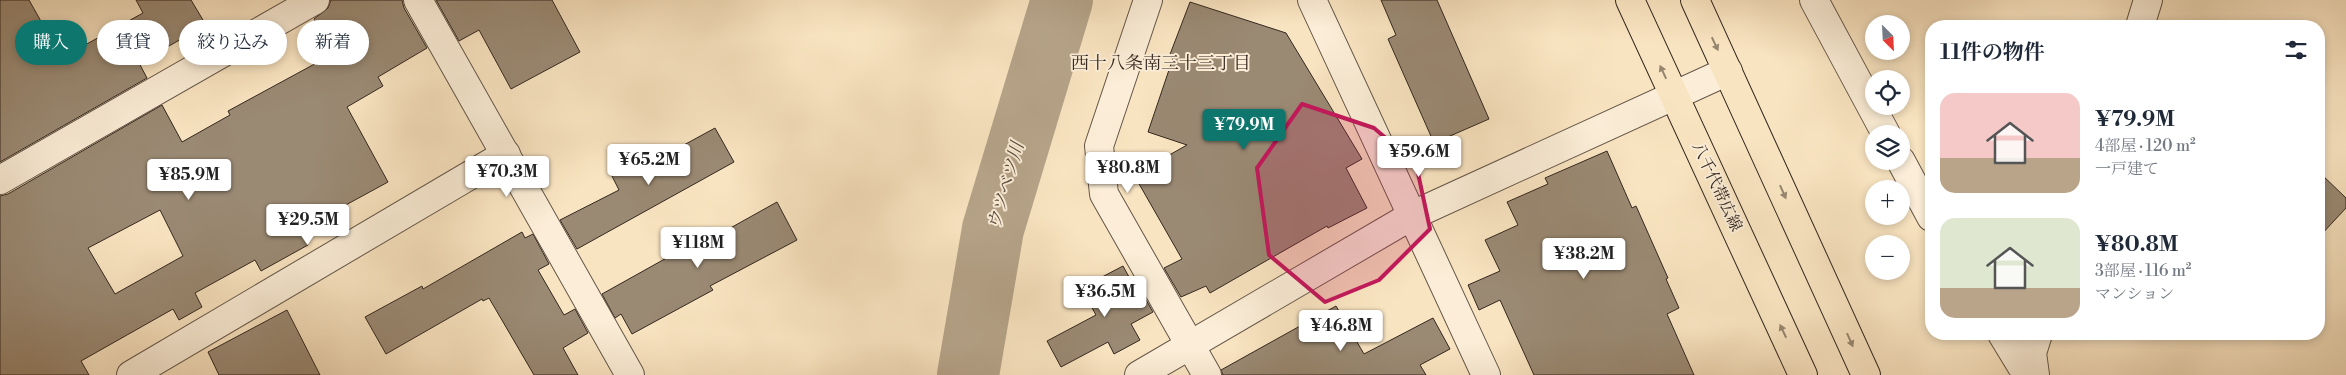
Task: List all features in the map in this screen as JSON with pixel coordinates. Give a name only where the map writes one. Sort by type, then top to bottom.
[{"type":"main road","name":"八千代帯広線","points":[[1630,0],[1803,375]]},
{"type":"main road","points":[[1695,0],[1866,375]]},
{"type":"street","points":[[0,180],[314,0]]},
{"type":"street","points":[[418,0],[628,374]]},
{"type":"street","points":[[1148,0],[1099,146],[1104,194],[1207,375]]},
{"type":"street","points":[[1312,0],[1486,375]]},
{"type":"street","points":[[1814,0],[1881,125]]},
{"type":"street","points":[[2142,20],[2148,0]]},
{"type":"street","points":[[1139,375],[1413,215],[1728,71]]},
{"type":"street","points":[[132,375],[506,154]]},
{"type":"street","points":[[1906,170],[1925,205]]},
{"type":"street","points":[[2006,340],[2027,375]]},
{"type":"street","points":[[2035,375],[2032,354],[2036,340]]},
{"type":"highlighted area","points":[[1302,104],[1374,128],[1416,164],[1430,229],[1379,280],[1325,302],[1269,255],[1257,168]]},
{"type":"building","points":[[0,0],[29,0],[40,20],[15,20],[15,65],[87,65],[87,44],[97,38],[97,65],[140,65],[147,78],[0,162]]},
{"type":"building","points":[[136,0],[191,0],[203,20],[179,20],[179,40],[169,46],[169,20],[130,20],[143,13]]},
{"type":"building","points":[[331,0],[402,0],[404,8],[427,48],[378,77],[383,86],[347,107],[388,182],[300,230],[308,245],[261,271],[255,260],[195,293],[202,307],[179,320],[173,309],[81,361],[89,375],[0,375],[0,196],[8,194],[162,105],[182,142],[230,115],[228,111],[313,65],[369,65],[369,20],[314,19],[328,8]],"holes":[[[160,210],[183,256],[115,294],[88,248]]]},
{"type":"building","points":[[436,0],[552,0],[580,52],[511,89],[479,30],[459,41]]},
{"type":"building","points":[[1381,0],[1437,0],[1489,119],[1434,143],[1388,39],[1396,35]]},
{"type":"building","points":[[1190,2],[1286,33],[1362,159],[1346,168],[1367,208],[1328,228],[1327,226],[1210,293],[1206,286],[1181,297],[1164,268],[1182,259],[1134,175],[1187,145],[1148,132],[1173,58],[1169,57]]},
{"type":"building","points":[[715,128],[734,162],[577,249],[560,220],[619,190],[611,174],[656,151],[660,158]]},
{"type":"building","points":[[1607,151],[1632,208],[1636,206],[1668,278],[1666,279],[1679,308],[1667,314],[1694,375],[1534,375],[1500,300],[1479,310],[1468,285],[1500,271],[1485,240],[1518,225],[1507,202],[1548,184],[1545,178]]},
{"type":"building","points":[[2325,178],[2346,198],[2346,208],[2325,231]]},
{"type":"building","points":[[777,202],[797,240],[710,286],[713,290],[632,334],[621,314],[615,318],[602,294],[688,246],[691,250]]},
{"type":"building","points":[[522,232],[525,238],[533,234],[549,264],[538,270],[564,315],[575,309],[588,333],[563,348],[578,375],[534,375],[489,298],[483,301],[482,299],[386,354],[365,317],[422,286],[423,289]]},
{"type":"building","points":[[1123,266],[1134,286],[1137,284],[1153,312],[1131,324],[1140,340],[1114,354],[1108,342],[1061,367],[1047,341],[1096,315],[1081,288]]},
{"type":"building","points":[[1336,306],[1364,354],[1433,318],[1450,349],[1420,365],[1426,375],[1223,375],[1221,370]]},
{"type":"building","points":[[287,310],[320,375],[219,375],[208,352]]},
{"type":"waterway","name":"ウツベツ川","points":[[968,375],[993,229],[1062,0]]},
{"type":"district","name":"西十八条南三十三丁目","points":[[1161,63]]}]
